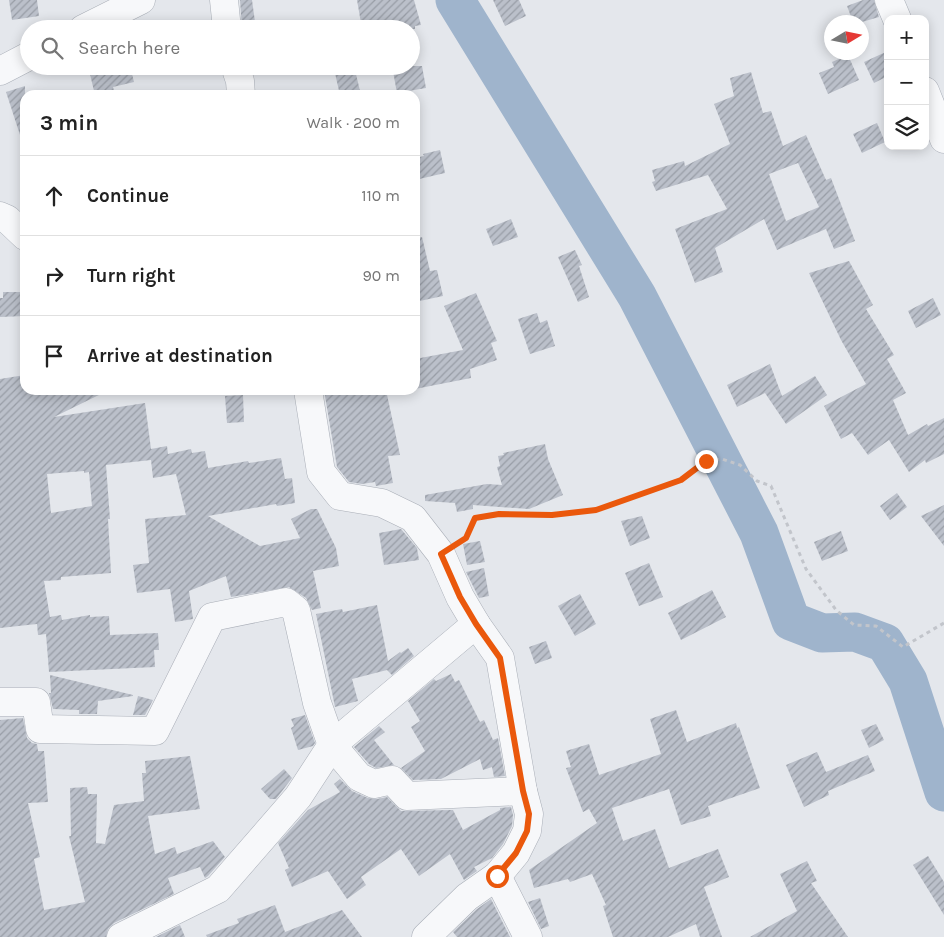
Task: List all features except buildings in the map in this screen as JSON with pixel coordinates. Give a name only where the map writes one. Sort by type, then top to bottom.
[{"type":"street","points":[[101,20],[141,0]]},
{"type":"street","points":[[224,0],[226,20]]},
{"type":"street","points":[[890,0],[896,15]]},
{"type":"street","points":[[0,71],[20,61]]},
{"type":"street","points":[[238,75],[241,90]]},
{"type":"street","points":[[929,101],[944,139]]},
{"type":"street","points":[[0,216],[7,219],[20,231]]},
{"type":"street","points":[[309,395],[321,472],[340,496],[382,503],[413,518],[441,554],[460,597],[500,658],[523,791],[529,814],[527,831],[516,853],[497,876],[468,897],[426,937]]},
{"type":"street","points":[[0,702],[36,702],[40,729],[155,731],[212,617],[286,602],[296,610],[318,703],[332,745],[359,777],[374,784],[392,780],[406,796],[523,791]]},
{"type":"street","points":[[121,937],[218,889],[298,797],[332,745],[476,624]]},
{"type":"street","points":[[497,876],[528,937]]},
{"type":"path","points":[[441,554],[466,538],[475,518],[499,514],[552,515],[596,510],[681,480],[706,461],[722,459],[740,466],[757,481],[771,486],[806,569],[836,610],[854,625],[876,626],[903,647],[944,623]]},
{"type":"waterway","points":[[455,0],[637,296],[759,533],[791,621],[822,633],[855,632],[885,643],[908,681],[944,792]]},
{"type":"route","points":[[497,876],[516,853],[527,831],[529,814],[523,791],[500,658],[460,597],[441,554],[466,538],[475,518],[499,514],[552,515],[596,510],[681,480],[706,461]]}]
